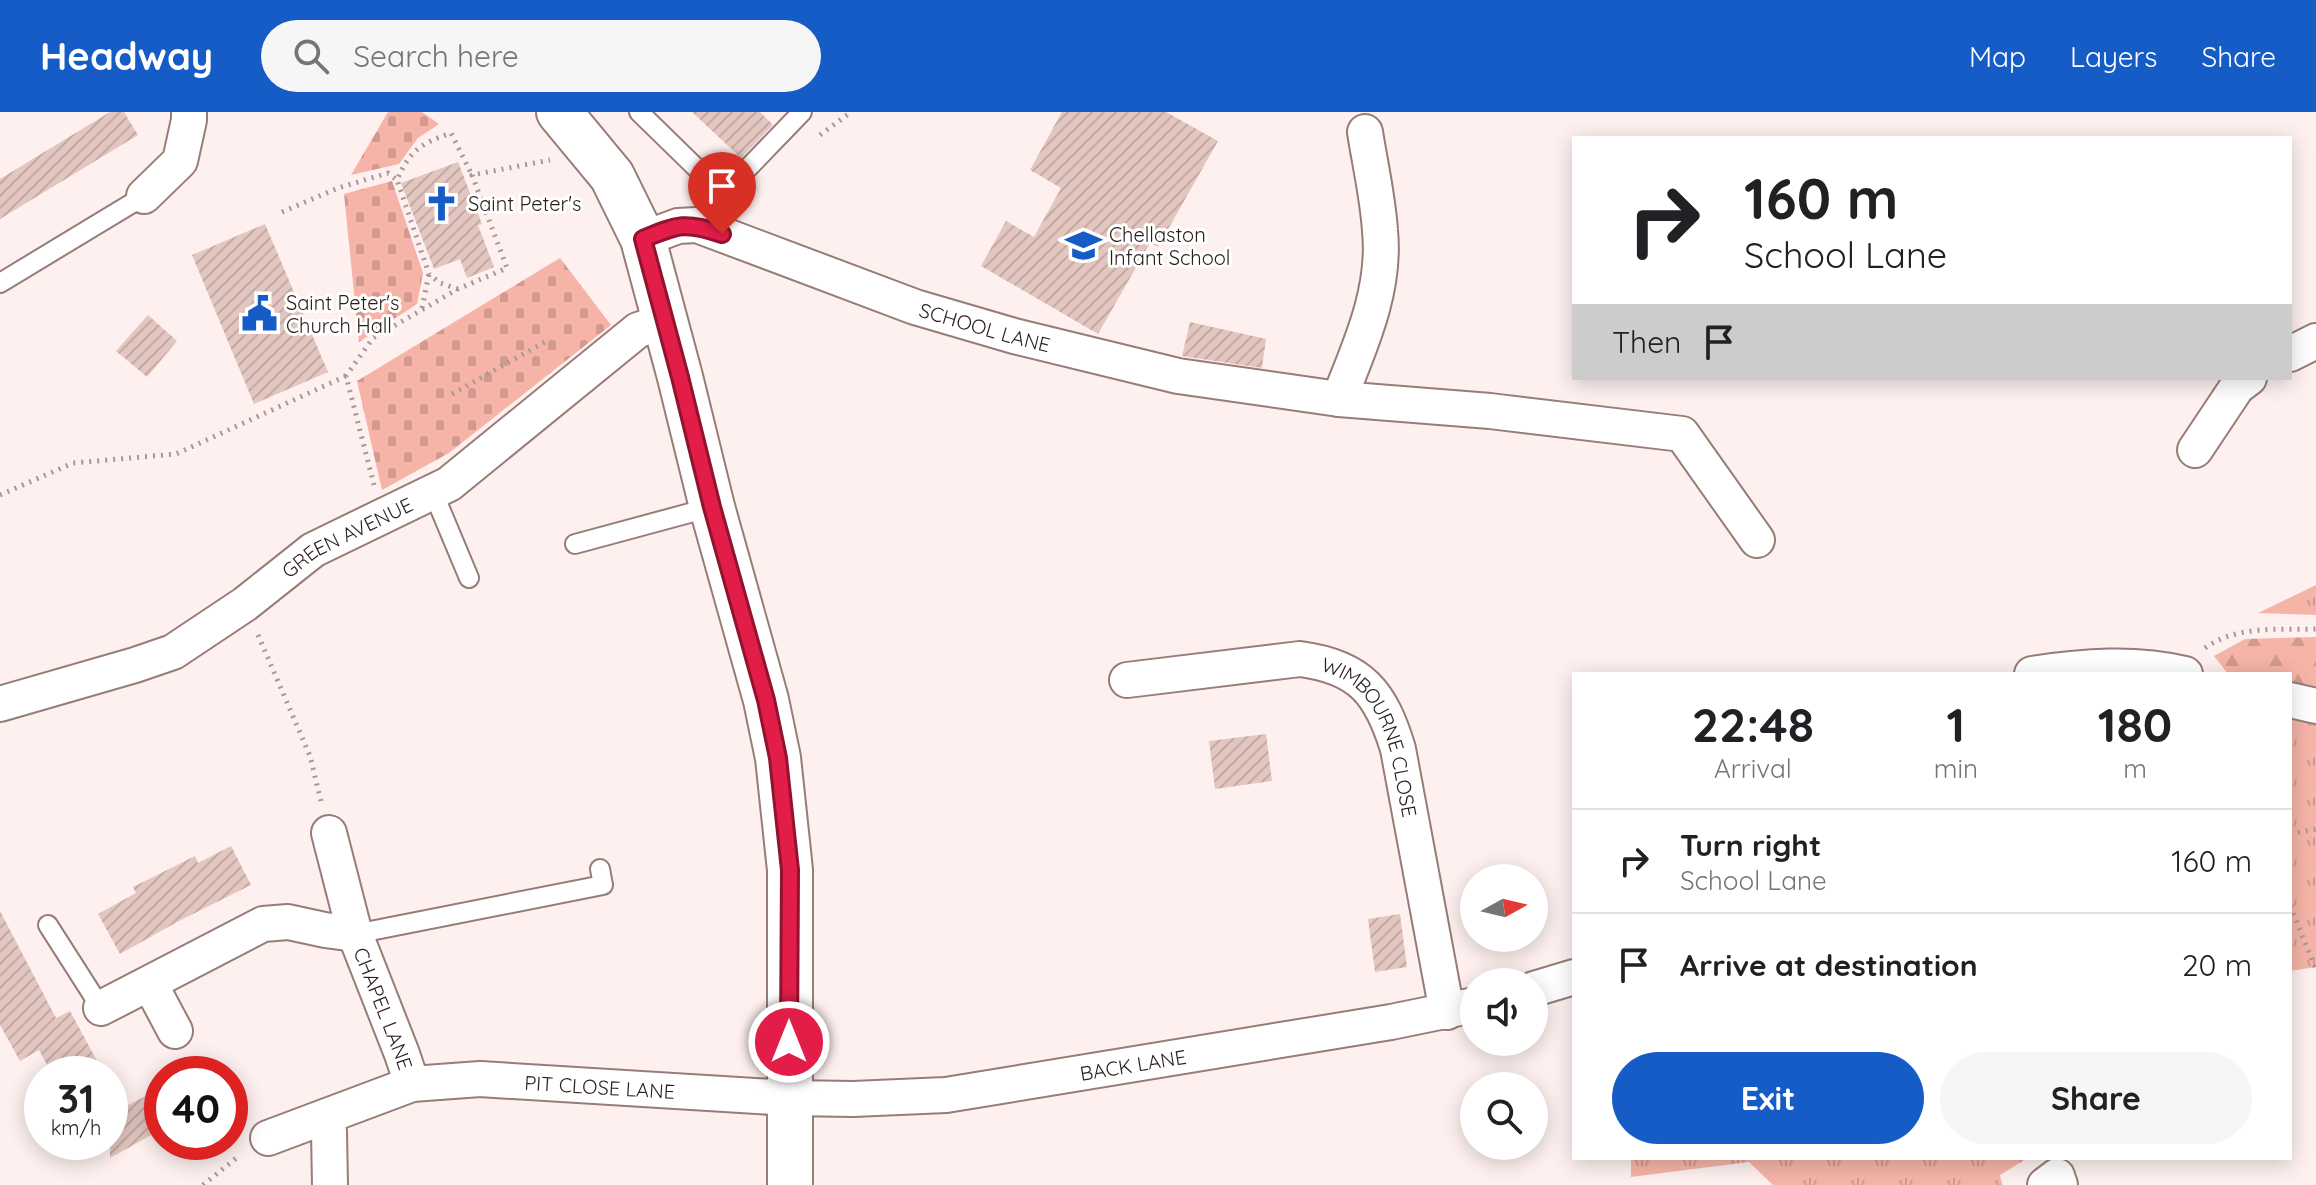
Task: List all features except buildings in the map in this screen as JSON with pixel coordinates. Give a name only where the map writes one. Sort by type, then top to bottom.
[{"type":"street","points":[[144,196],[180,161],[189,112]]},
{"type":"street","points":[[559,112],[612,176],[643,239],[712,507],[766,700],[780,771],[790,870],[790,1185]]},
{"type":"street","points":[[1339,399],[1368,326],[1380,262],[1381,232],[1365,132]]},
{"type":"street","points":[[643,239],[678,226],[697,225]]},
{"type":"street","name":"SCHOOL LANE","points":[[697,225],[915,307],[1014,336],[1178,376],[1339,399],[1502,412],[1682,434],[1757,540]]},
{"type":"street","name":"GREEN AVENUE","points":[[0,704],[173,652],[245,604],[313,550],[449,484],[638,330],[665,321]]},
{"type":"street","points":[[2292,353],[2316,341]]},
{"type":"street","points":[[2195,450],[2238,381]]},
{"type":"street","name":"WIMBOURNE CLOSE","points":[[1127,680],[1300,659],[1324,662],[1365,684],[1379,702],[1398,749],[1460,1009]]},
{"type":"street","points":[[2050,672],[2103,666],[2135,666],[2172,672]]},
{"type":"street","points":[[2292,700],[2316,706]]},
{"type":"street","name":"CHAPEL LANE","points":[[329,833],[355,934],[412,1084]]},
{"type":"street","name":"CHAPEL LANE","points":[[101,1008],[263,924],[288,922],[355,934]]},
{"type":"street","points":[[1548,985],[1572,978]]},
{"type":"street","points":[[150,984],[175,1031]]},
{"type":"street","name":"BACK LANE","points":[[789,1098],[946,1095],[1460,1009]]},
{"type":"street","name":"PIT CLOSE LANE","points":[[268,1138],[412,1084],[480,1079],[789,1098]]},
{"type":"street","points":[[325,1117],[329,1132],[330,1185]]},
{"type":"street","points":[[2045,1185],[2057,1176],[2060,1185]]},
{"type":"lane","points":[[639,112],[723,194]]},
{"type":"lane","points":[[697,225],[802,112]]},
{"type":"lane","points":[[0,283],[144,196]]},
{"type":"lane","points":[[433,492],[469,578]]},
{"type":"lane","points":[[575,544],[712,507]]},
{"type":"lane","points":[[355,934],[603,885],[600,869]]},
{"type":"lane","points":[[48,925],[101,1008]]},
{"type":"path","points":[[0,495],[73,463],[176,454],[346,376],[373,338],[458,289],[507,268],[472,175],[451,133],[428,141],[406,159],[397,180]]},
{"type":"path","points":[[472,175],[594,151]]},
{"type":"path","points":[[282,212],[338,188],[388,173],[397,180],[429,274],[422,308]]},
{"type":"path","points":[[429,274],[440,283],[458,289]]},
{"type":"path","points":[[452,394],[545,342]]},
{"type":"path","points":[[346,376],[382,516]]},
{"type":"path","points":[[245,604],[310,756],[329,833]]},
{"type":"path","points":[[2219,638],[2236,632],[2316,629]]},
{"type":"path","points":[[2292,834],[2316,829]]},
{"type":"path","points":[[2292,911],[2316,969]]},
{"type":"path","points":[[203,1185],[253,1144],[268,1138]]},
{"type":"green space","points":[[388,112],[422,112],[439,124],[418,138],[399,164],[351,175]]},
{"type":"green space","points":[[392,181],[423,273],[417,304],[359,342],[344,194]]},
{"type":"green space","points":[[560,258],[611,325],[449,453],[382,490],[357,381]]},
{"type":"green space","points":[[2316,585],[2316,615],[2258,613]]},
{"type":"green space","points":[[2316,637],[2316,698],[2292,692],[2292,672],[2226,672],[2214,656],[2245,639]]},
{"type":"green space","points":[[2292,719],[2316,725],[2316,967],[2292,971]]},
{"type":"green space","points":[[1631,1160],[2024,1160],[2000,1175],[2002,1185],[1773,1185],[1749,1162],[1631,1177]]},
{"type":"place","name":"Saint Peter's","points":[[442,203]]},
{"type":"place","name":"Chellaston Infant School","points":[[1083,246]]},
{"type":"place","name":"Saint Peter's Church Hall","points":[[260,314]]},
{"type":"route","points":[[722,234],[697,225],[678,226],[643,239],[712,507],[766,700],[778,758],[790,870],[789,1042]]}]
